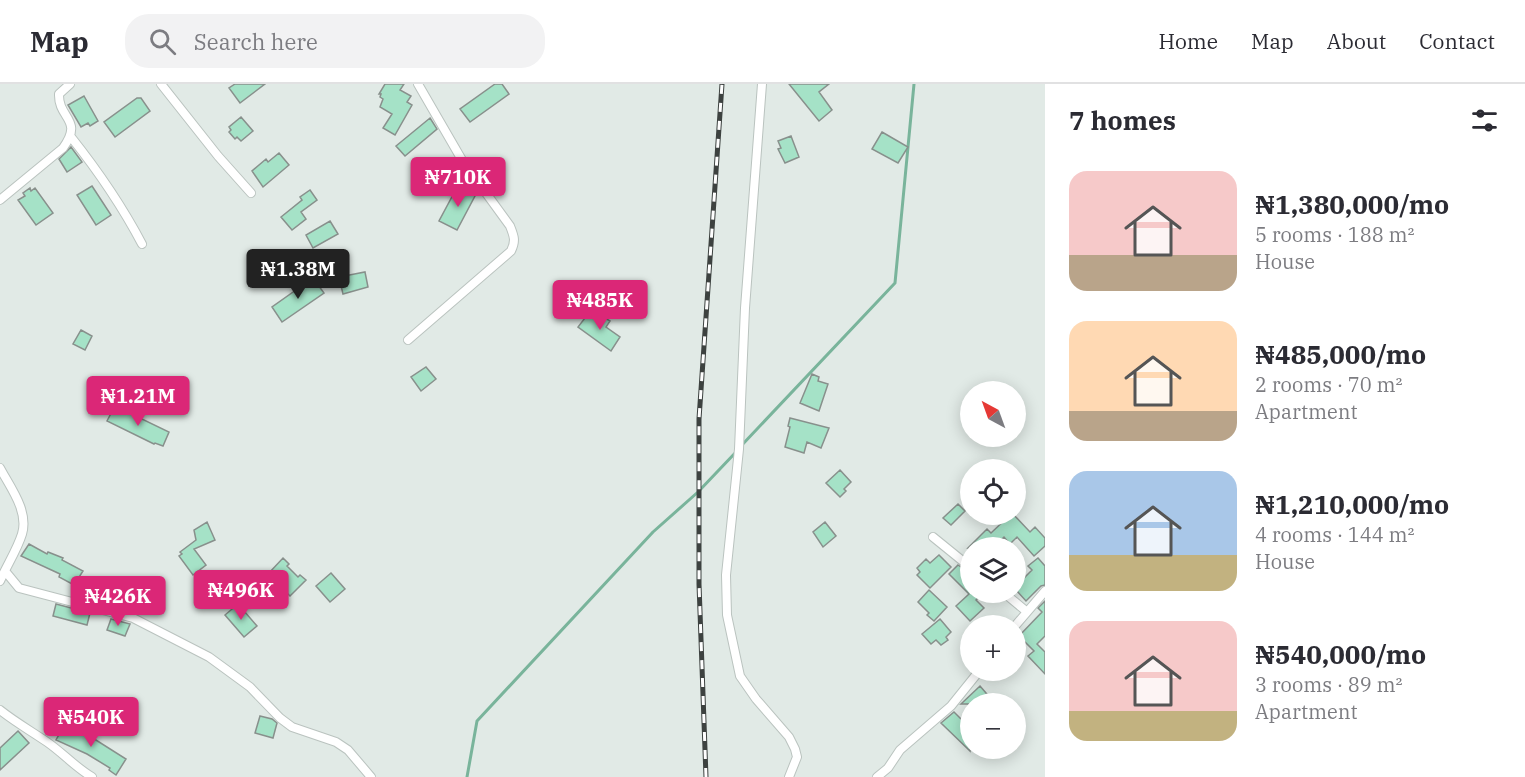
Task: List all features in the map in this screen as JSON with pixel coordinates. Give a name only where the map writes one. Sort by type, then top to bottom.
[{"type":"street","points":[[0,200],[63,148],[71,137],[72,126],[59,102],[59,94],[70,84]]},
{"type":"street","points":[[161,84],[218,156],[251,193]]},
{"type":"street","points":[[408,340],[512,251],[515,244],[510,226],[462,160],[418,84]]},
{"type":"street","points":[[762,84],[745,308],[739,449],[726,575],[727,615],[740,676],[756,699],[789,737],[795,749],[797,757],[789,777]]},
{"type":"street","points":[[71,137],[94,166],[142,244]]},
{"type":"street","points":[[0,468],[18,501],[24,519],[23,531],[0,581]]},
{"type":"street","points":[[933,537],[960,559]]},
{"type":"street","points":[[5,571],[19,588],[133,618],[209,657],[250,687],[292,727],[336,742],[348,750],[371,777]]},
{"type":"street","points":[[1023,615],[1045,591]]},
{"type":"street","points":[[1016,603],[1026,611]]},
{"type":"street","points":[[877,777],[888,768],[900,750],[951,705],[971,681]]},
{"type":"street","points":[[0,710],[18,725],[47,742],[80,770],[92,777]]},
{"type":"building","points":[[235,84],[265,84],[240,103],[229,88]]},
{"type":"building","points":[[385,84],[404,84],[400,90],[411,96],[407,102],[412,105],[395,135],[383,128],[392,114],[380,107],[383,99],[379,94]]},
{"type":"building","points":[[495,84],[502,84],[509,94],[470,122],[460,109]]},
{"type":"building","points":[[789,84],[829,84],[819,92],[832,110],[819,121]]},
{"type":"building","points":[[84,96],[98,121],[90,126],[88,123],[81,127],[68,105]]},
{"type":"building","points":[[137,98],[141,98],[150,111],[115,137],[104,122]]},
{"type":"building","points":[[241,117],[253,131],[241,141],[237,137],[235,139],[229,132],[231,130],[229,127]]},
{"type":"building","points":[[430,118],[437,129],[405,156],[396,146]]},
{"type":"building","points":[[882,132],[908,147],[898,163],[872,149]]},
{"type":"building","points":[[791,136],[799,157],[785,163],[778,149],[781,148],[778,141]]},
{"type":"building","points":[[71,147],[82,162],[67,172],[59,159]]},
{"type":"building","points":[[279,153],[289,165],[263,187],[252,171],[266,159],[268,162]]},
{"type":"building","points":[[92,186],[111,215],[96,225],[77,195]]},
{"type":"building","points":[[460,186],[471,189],[470,191],[476,194],[457,230],[439,221]]},
{"type":"building","points":[[30,188],[31,191],[35,188],[53,213],[36,225],[18,200],[25,196],[23,193]]},
{"type":"building","points":[[310,190],[317,200],[301,212],[306,219],[292,230],[281,217],[302,200],[300,197]]},
{"type":"building","points":[[330,221],[338,234],[313,248],[306,235]]},
{"type":"building","points":[[365,272],[368,287],[343,294],[339,277]]},
{"type":"building","points":[[313,278],[324,293],[282,322],[272,307]]},
{"type":"building","points":[[588,314],[599,321],[602,316],[610,321],[606,327],[620,337],[611,351],[578,327]]},
{"type":"building","points":[[81,330],[92,336],[85,350],[73,344]]},
{"type":"building","points":[[426,367],[436,379],[421,391],[411,377]]},
{"type":"building","points":[[812,374],[819,377],[818,381],[828,384],[819,411],[800,403]]},
{"type":"building","points":[[115,406],[169,432],[163,446],[154,444],[107,421]]},
{"type":"building","points":[[790,418],[829,428],[821,448],[807,442],[804,453],[785,447]]},
{"type":"building","points":[[840,470],[851,482],[840,497],[826,483]]},
{"type":"building","points":[[958,504],[960,506],[960,516],[951,525],[943,518]]},
{"type":"building","points":[[207,522],[215,540],[194,549],[206,565],[193,575],[179,556],[182,554],[180,552],[196,540],[194,530]]},
{"type":"building","points":[[825,522],[836,536],[823,547],[813,532]]},
{"type":"building","points":[[999,525],[1023,525],[1030,532],[1035,527],[1045,538],[1045,546],[1034,556],[1026,547],[1026,537],[979,537],[987,529],[991,533]]},
{"type":"building","points":[[29,544],[47,554],[48,552],[63,558],[62,560],[83,571],[74,585],[59,577],[60,574],[21,556]]},
{"type":"building","points":[[939,555],[951,567],[930,588],[917,575],[920,572],[917,568],[926,559],[930,563]]},
{"type":"building","points":[[283,558],[289,564],[287,566],[298,577],[300,575],[306,580],[290,596],[268,574]]},
{"type":"building","points":[[1038,558],[1045,566],[1045,585],[1041,586],[1026,601],[1026,576],[1032,570],[1028,566]]},
{"type":"building","points":[[958,565],[960,566],[960,585],[949,574]]},
{"type":"building","points":[[331,573],[345,589],[330,602],[316,586]]},
{"type":"building","points":[[929,590],[947,607],[934,621],[918,602]]},
{"type":"building","points":[[1045,601],[1045,636],[1037,644],[1045,652],[1045,674],[1028,656],[1034,651],[1026,643],[1026,629],[1042,612],[1038,608]]},
{"type":"building","points":[[960,602],[979,603],[984,608],[976,615],[964,615],[956,606]]},
{"type":"building","points":[[56,604],[90,613],[87,625],[53,616]]},
{"type":"building","points":[[238,604],[257,626],[244,637],[225,615]]},
{"type":"building","points":[[111,619],[130,624],[125,636],[107,630]]},
{"type":"building","points":[[940,619],[951,632],[946,637],[948,640],[941,645],[936,640],[931,644],[922,634]]},
{"type":"building","points":[[980,686],[986,693],[973,693]]},
{"type":"building","points":[[954,712],[960,718],[960,741],[941,723]]},
{"type":"building","points":[[260,716],[277,723],[273,738],[255,733]]},
{"type":"building","points":[[69,723],[126,759],[116,775],[109,770],[110,768],[87,754],[56,740],[65,724],[68,726]]},
{"type":"building","points":[[18,731],[29,743],[0,770],[0,748]]},
{"type":"waterway","points":[[741,446],[895,283],[914,84]]},
{"type":"waterway","points":[[467,777],[477,721],[653,532],[698,492],[737,451]]},
{"type":"railway","points":[[706,777],[699,584],[699,419],[722,84]]}]
